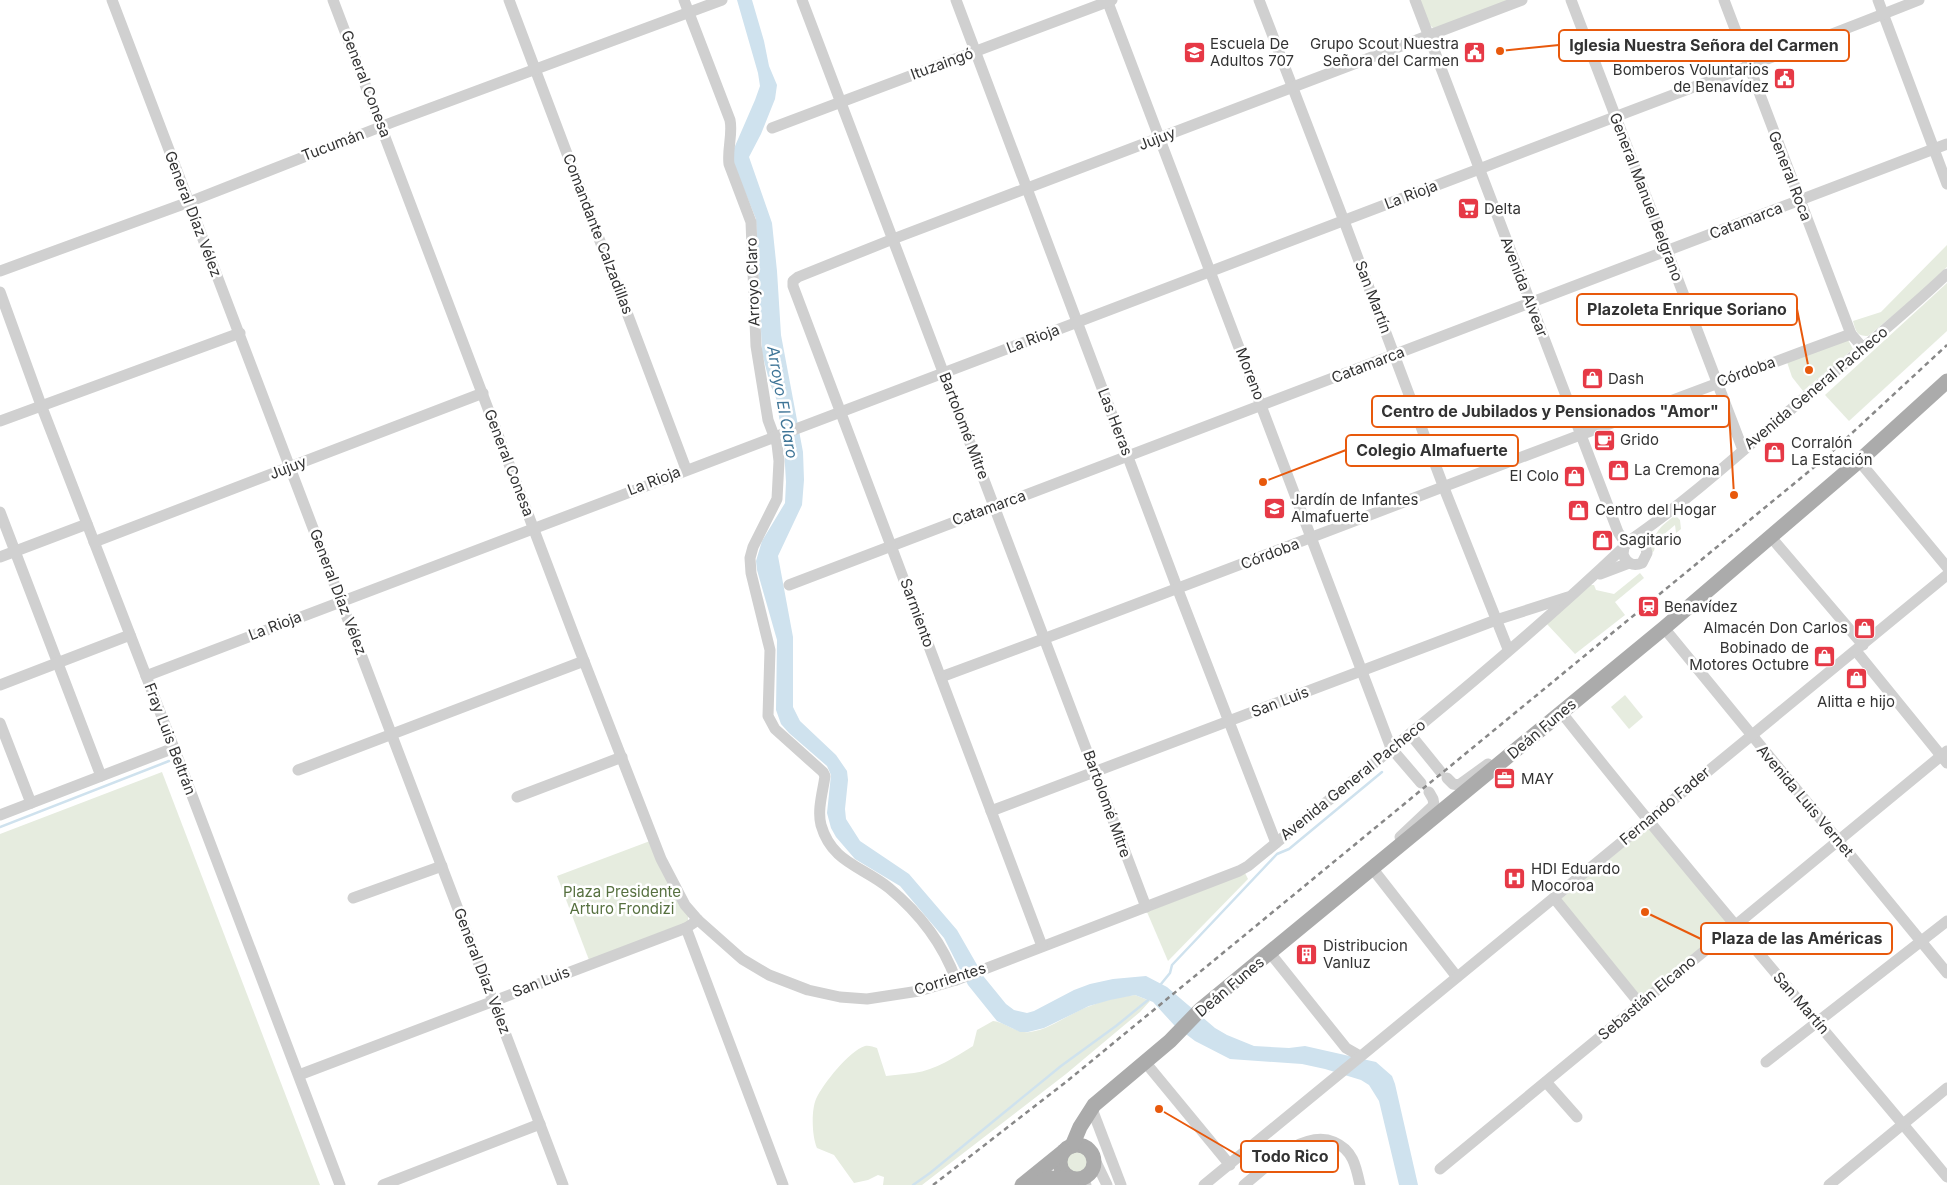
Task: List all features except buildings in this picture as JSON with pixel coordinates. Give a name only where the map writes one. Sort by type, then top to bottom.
[{"type":"main road","name":"Deán Funes","points":[[1068,1148],[1090,1111],[1177,1034],[1201,1009],[1664,628],[1859,461],[1947,381]]},
{"type":"main road","points":[[1033,1185],[1050,1178],[1080,1181],[1093,1167],[1090,1153],[1084,1142],[1084,1132],[1090,1111]]},
{"type":"main road","points":[[1022,1185],[1068,1148],[1084,1147],[1090,1153]]},
{"type":"main road","points":[[1068,1148],[1060,1160],[1060,1165],[1064,1174],[1080,1181]]},
{"type":"street","name":"General Díaz Vélez","points":[[112,0],[563,1185]]},
{"type":"street","name":"General Conesa","points":[[334,0],[533,528],[661,859],[680,897],[698,920]]},
{"type":"street","name":"Comandante Calzadillas","points":[[509,0],[686,469]]},
{"type":"street","points":[[684,0],[689,13]]},
{"type":"street","name":"Tucumán","points":[[0,272],[189,202],[382,126],[722,0]]},
{"type":"street","name":"Bartolomé Mitre","points":[[802,0],[1146,908]]},
{"type":"street","name":"Las Heras","points":[[956,0],[1178,590],[1276,843]]},
{"type":"street","name":"San Martín","points":[[1259,0],[1444,488],[1508,649]]},
{"type":"street","name":"Avenida Alvear","points":[[1416,0],[1618,532],[1626,544]]},
{"type":"street","name":"Jujuy","points":[[793,281],[798,276],[893,239],[1522,0]]},
{"type":"street","name":"General Manuel Belgrano","points":[[1571,0],[1743,450]]},
{"type":"street","name":"General Roca","points":[[1724,0],[1851,334],[1863,348]]},
{"type":"street","points":[[1878,0],[1947,184]]},
{"type":"street","name":"La Rioja","points":[[146,676],[341,600],[944,373],[1479,168],[1749,68],[1919,0]]},
{"type":"street","name":"Ituzaingó","points":[[772,128],[1109,1]]},
{"type":"street","name":"Moreno","points":[[1109,1],[1391,748]]},
{"type":"street","name":"Arroyo Claro","points":[[689,13],[731,126],[728,155],[751,222],[756,346],[768,420],[776,436],[779,461],[777,499],[753,547],[750,558],[751,573],[762,610],[770,650],[768,710],[770,723],[825,776],[820,818],[830,845],[844,860],[887,886],[896,894],[931,932],[958,979]]},
{"type":"street","name":"Catamarca","points":[[788,585],[1947,144]]},
{"type":"street","name":"Avenida General Pacheco","points":[[1042,946],[1239,871],[1410,734],[1592,578],[1626,544],[1660,519],[1743,450],[1912,307],[1947,274]]},
{"type":"street","name":"Sarmiento","points":[[793,281],[793,286],[840,412],[892,544],[1042,946]]},
{"type":"street","name":"Fray Luis Beltrán","points":[[0,292],[41,405],[340,1185]]},
{"type":"street","points":[[0,421],[240,333]]},
{"type":"street","name":"Córdoba","points":[[941,677],[1178,590],[1717,383],[1851,334]]},
{"type":"street","name":"Jujuy","points":[[94,542],[483,394]]},
{"type":"street","points":[[1859,461],[1947,567]]},
{"type":"street","points":[[0,512],[101,776]]},
{"type":"street","name":"Avenida General Pacheco","points":[[1647,549],[1660,519]]},
{"type":"street","points":[[0,557],[87,524]]},
{"type":"street","points":[[1770,536],[1945,757]]},
{"type":"street","points":[[1592,578],[1623,564],[1636,565],[1642,562],[1647,556],[1647,549],[1642,542],[1634,540],[1626,544],[1624,558],[1629,563]]},
{"type":"street","name":"Fernando Fader","points":[[1230,1164],[1947,574]]},
{"type":"street","name":"San Luis","points":[[991,811],[1496,620],[1558,598],[1569,597]]},
{"type":"street","name":"Avenida Luis Vernet","points":[[1664,628],[1947,973]]},
{"type":"street","points":[[0,685],[130,635]]},
{"type":"street","points":[[298,770],[584,661]]},
{"type":"street","name":"San Martín","points":[[1561,712],[1735,926],[1947,1177]]},
{"type":"street","points":[[0,723],[31,803]]},
{"type":"street","points":[[1410,734],[1453,784],[1459,784],[1502,755],[1509,756]]},
{"type":"street","points":[[0,815],[174,748]]},
{"type":"street","points":[[1391,748],[1425,788],[1433,799],[1434,805],[1376,860],[1372,868],[1457,977]]},
{"type":"street","points":[[517,797],[622,757]]},
{"type":"street","name":"Sebastián Elcano","points":[[1440,1170],[1735,926],[1945,757]]},
{"type":"street","points":[[353,898],[442,866]]},
{"type":"street","points":[[1554,898],[1640,1004]]},
{"type":"street","name":"Corrientes","points":[[698,920],[724,944],[755,967],[795,986],[822,994],[867,999],[919,991],[958,979],[1042,946]]},
{"type":"street","name":"San Luis","points":[[299,1075],[686,928],[698,920]]},
{"type":"street","points":[[1766,1062],[1947,921]]},
{"type":"street","points":[[686,928],[783,1185]]},
{"type":"street","points":[[1270,953],[1346,1048],[1360,1056]]},
{"type":"street","points":[[1145,1062],[1230,1164],[1204,1185]]},
{"type":"street","points":[[1546,1082],[1577,1117]]},
{"type":"street","points":[[1829,1185],[1947,1088]]},
{"type":"street","points":[[1090,1111],[1121,1185]]},
{"type":"street","points":[[383,1185],[540,1124]]},
{"type":"street","points":[[1244,1185],[1290,1150],[1301,1143],[1315,1139],[1330,1140],[1346,1148],[1354,1161],[1360,1185]]},
{"type":"street","points":[[1090,1153],[1107,1185]]},
{"type":"green space","points":[[1420,0],[1511,0],[1434,29],[1429,24]]},
{"type":"green space","points":[[1947,245],[1947,267],[1913,299],[1868,336],[1857,333],[1853,321],[1881,312]]},
{"type":"green space","points":[[1947,283],[1947,331],[1849,421],[1825,395]]},
{"type":"green space","points":[[1848,340],[1853,349],[1803,391],[1792,377],[1787,362]]},
{"type":"green space","points":[[1673,517],[1677,517],[1680,520],[1681,529],[1676,533],[1675,525],[1656,541],[1654,551],[1650,554],[1657,532]]},
{"type":"green space","points":[[1640,573],[1644,578],[1615,602],[1625,615],[1575,654],[1546,623],[1590,585],[1594,585],[1596,590],[1614,594]]},
{"type":"green space","points":[[1625,695],[1643,717],[1629,729],[1611,707]]},
{"type":"green space","points":[[162,772],[320,1185],[0,1185],[0,834]]},
{"type":"green space","points":[[1647,828],[1650,829],[1727,922],[1728,926],[1644,997],[1640,996],[1561,899]]},
{"type":"green space","name":"Plaza Presidente Arturo Frondizi","points":[[650,841],[688,916],[688,923],[589,960],[557,876]]},
{"type":"green space","points":[[1245,873],[1248,879],[1168,961],[1147,912]]},
{"type":"green space","points":[[1135,995],[1150,1001],[1140,1012],[1066,1074],[922,1185],[883,1185],[884,1177],[878,1175],[868,1180],[854,1183],[834,1155],[817,1148],[813,1124],[813,1110],[816,1099],[824,1085],[844,1061],[865,1046],[877,1048],[886,1076],[914,1073],[938,1066],[973,1046],[977,1030],[993,1021],[1020,1031],[1030,1032],[1046,1028],[1095,1004]]},
{"type":"green space","points":[[1077,1151],[1085,1155],[1089,1163],[1085,1171],[1077,1175],[1069,1171],[1065,1163],[1069,1155]]},
{"type":"water","name":"Arroyo El Claro","points":[[737,0],[752,0],[769,66],[777,85],[775,99],[761,134],[749,157],[772,223],[781,335],[803,452],[804,480],[802,505],[778,556],[793,637],[793,707],[800,721],[836,755],[847,771],[846,819],[860,841],[909,874],[957,930],[984,977],[1006,1004],[1014,1010],[1027,1013],[1034,1011],[1074,990],[1090,984],[1113,979],[1146,976],[1167,987],[1215,1028],[1254,1046],[1289,1048],[1305,1046],[1376,1062],[1392,1076],[1395,1084],[1418,1185],[1399,1185],[1379,1101],[1369,1085],[1361,1080],[1302,1064],[1230,1059],[1195,1041],[1174,1025],[1153,1002],[1135,995],[1089,1006],[1044,1028],[1028,1032],[1020,1032],[997,1021],[968,985],[944,938],[900,886],[855,859],[836,837],[831,828],[827,813],[831,775],[827,766],[789,733],[781,724],[776,710],[777,640],[757,570],[756,561],[762,541],[785,503],[786,482],[784,448],[776,398],[770,384],[762,353],[756,219],[732,160],[732,153],[760,86]]},
{"type":"waterway","points":[[0,827],[169,761]]},
{"type":"waterway","points":[[1161,984],[1170,973],[1172,965],[1277,854],[1289,849],[1382,772]]},
{"type":"waterway","points":[[913,1185],[1061,1066],[1148,1000]]},
{"type":"railway","points":[[933,1185],[1066,1082],[1824,459],[1947,345]]},
{"type":"place","name":"Iglesia Nuestra Señora del Carmen","points":[[1500,51]]},
{"type":"place","name":"Escuela De Adultos 707","points":[[1194,53]]},
{"type":"place","name":"Grupo Scout Nuestra Señora del Carmen","points":[[1475,53]]},
{"type":"place","name":"Bomberos Voluntarios de Benavídez","points":[[1785,79]]},
{"type":"place","name":"Delta","points":[[1468,209]]},
{"type":"place","name":"Plazoleta Enrique Soriano","points":[[1809,370]]},
{"type":"place","name":"Dash","points":[[1592,379]]},
{"type":"place","name":"Grido","points":[[1604,440]]},
{"type":"place","name":"Corralón La Estación","points":[[1775,452]]},
{"type":"place","name":"La Cremona","points":[[1618,470]]},
{"type":"place","name":"El Colo","points":[[1575,476]]},
{"type":"place","name":"Colegio Almafuerte","points":[[1263,482]]},
{"type":"place","name":"Centro de Jubilados y Pensionados \"Amor\"","points":[[1734,495]]},
{"type":"place","name":"Jardín de Infantes Almafuerte","points":[[1275,509]]},
{"type":"place","name":"Centro del Hogar","points":[[1579,510]]},
{"type":"place","name":"Sagitario","points":[[1603,540]]},
{"type":"place","name":"Benavídez","points":[[1648,607]]},
{"type":"place","name":"Almacén Don Carlos","points":[[1864,628]]},
{"type":"place","name":"Bobinado de Motores Octubre","points":[[1825,657]]},
{"type":"place","name":"Alitta e hijo","points":[[1856,679]]},
{"type":"place","name":"MAY","points":[[1505,779]]},
{"type":"place","name":"HDI Eduardo Mocoroa","points":[[1515,878]]},
{"type":"place","name":"Plaza de las Américas","points":[[1645,912]]},
{"type":"place","name":"Distribucion Vanluz","points":[[1307,955]]},
{"type":"place","name":"Todo Rico","points":[[1159,1109]]}]
